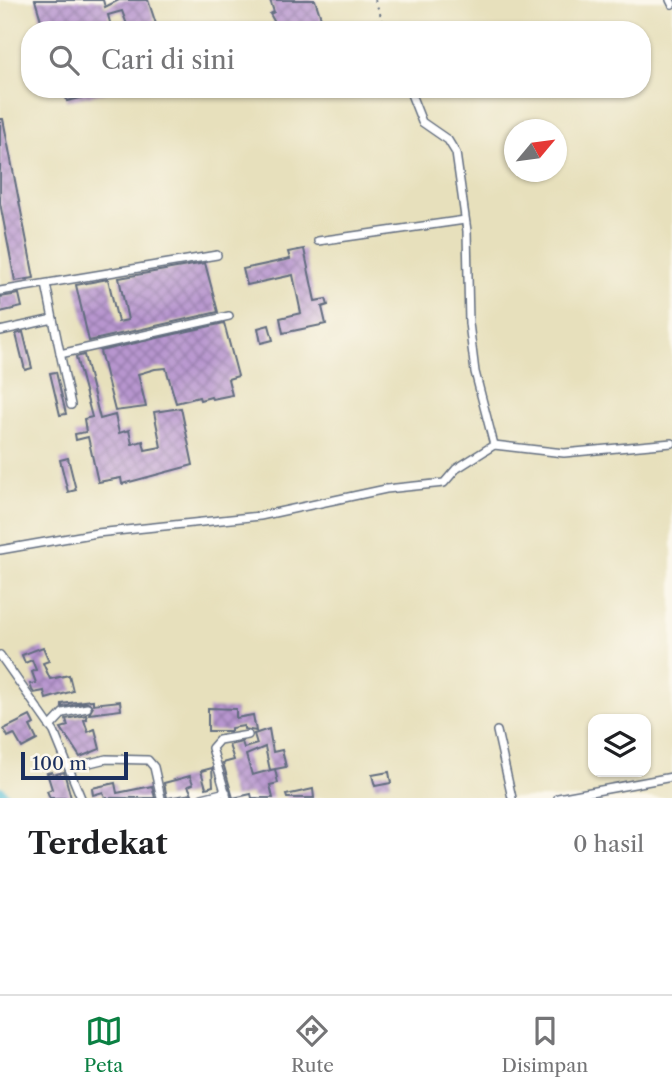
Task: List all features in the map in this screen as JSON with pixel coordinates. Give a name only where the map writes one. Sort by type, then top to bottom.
[{"type":"street","points":[[413,98],[422,122],[432,132],[448,141],[454,149],[465,220],[469,323],[475,372],[494,445]]},
{"type":"street","points":[[318,241],[465,220]]},
{"type":"street","points":[[0,291],[217,255]]},
{"type":"street","points":[[46,284],[71,405]]},
{"type":"street","points":[[60,354],[229,317]]},
{"type":"street","points":[[0,331],[53,319]]},
{"type":"street","points":[[0,550],[120,530],[173,527],[260,516],[386,489],[444,483],[456,469],[494,445],[564,453],[672,443]]},
{"type":"street","points":[[0,655],[50,727],[81,798]]},
{"type":"street","points":[[50,727],[62,713],[87,708]]},
{"type":"street","points":[[496,731],[512,798]]},
{"type":"street","points":[[202,798],[227,795],[212,748],[219,740],[248,735]]},
{"type":"street","points":[[69,768],[106,759],[148,760],[154,767],[161,798]]},
{"type":"street","points":[[558,798],[672,777]]},
{"type":"path","points":[[375,0],[383,21]]},
{"type":"building","points":[[35,0],[103,0],[105,7],[119,0],[148,0],[155,21],[126,21],[122,11],[108,15],[110,21],[41,21]]},
{"type":"building","points":[[270,0],[315,0],[322,21],[274,21],[270,14],[274,12]]},
{"type":"building","points":[[0,119],[3,119],[34,278],[15,281],[0,203]]},
{"type":"building","points":[[304,249],[315,301],[326,299],[328,305],[322,307],[326,324],[283,333],[280,318],[301,313],[293,275],[247,285],[243,269],[290,259],[288,252]]},
{"type":"building","points":[[205,263],[218,312],[89,341],[76,285],[108,279],[118,322],[128,320],[119,278]]},
{"type":"building","points":[[19,294],[22,307],[0,312],[0,297]]},
{"type":"building","points":[[224,323],[238,376],[228,379],[232,395],[200,400],[199,397],[176,403],[166,368],[155,369],[138,374],[146,407],[115,411],[100,351]]},
{"type":"building","points":[[269,325],[273,340],[261,343],[258,328]]},
{"type":"building","points":[[23,332],[32,368],[25,370],[16,334]]},
{"type":"building","points":[[84,355],[100,419],[115,415],[119,433],[129,430],[132,444],[143,441],[145,450],[161,447],[154,412],[181,408],[193,465],[122,484],[121,478],[98,482],[88,437],[76,440],[75,434],[86,432],[84,419],[92,417],[76,357]]},
{"type":"building","points":[[56,372],[66,414],[60,415],[50,373]]},
{"type":"building","points":[[68,458],[76,490],[68,492],[60,460]]},
{"type":"building","points":[[43,647],[49,661],[43,663],[50,679],[69,675],[73,691],[46,699],[44,691],[34,693],[30,684],[36,683],[32,672],[36,670],[32,660],[25,663],[22,655]]},
{"type":"building","points":[[93,700],[93,704],[120,701],[121,710],[89,714],[93,707],[88,702],[62,707],[62,704]]},
{"type":"building","points":[[208,708],[236,709],[236,718],[253,715],[256,731],[244,729],[244,726],[231,728],[231,731],[208,731]]},
{"type":"building","points":[[86,715],[87,719],[84,720],[88,732],[95,729],[100,749],[80,757],[61,728],[68,726],[66,719]]},
{"type":"building","points":[[30,716],[34,724],[30,726],[37,740],[22,748],[14,734],[8,737],[4,729]]},
{"type":"building","points":[[269,729],[273,752],[282,750],[286,767],[275,769],[278,783],[270,785],[273,798],[252,798],[251,794],[233,798],[223,763],[234,760],[229,745],[242,742],[244,748],[257,744],[254,734]],"holes":[[[265,747],[270,770],[274,769],[252,775],[246,755]]]},
{"type":"building","points":[[212,768],[213,786],[206,788],[201,771]]},
{"type":"building","points":[[52,772],[53,775],[64,772],[71,798],[50,798],[47,791],[52,789],[47,773]]},
{"type":"building","points":[[389,772],[391,783],[375,786],[372,775]]},
{"type":"building","points":[[190,776],[193,784],[188,786],[192,794],[167,798],[164,783]]},
{"type":"building","points":[[115,783],[117,793],[152,786],[155,798],[105,798],[103,792],[93,795],[92,788]]},
{"type":"building","points":[[313,789],[314,798],[287,798],[286,795]]},
{"type":"waterway","points":[[0,792],[5,798]]}]
